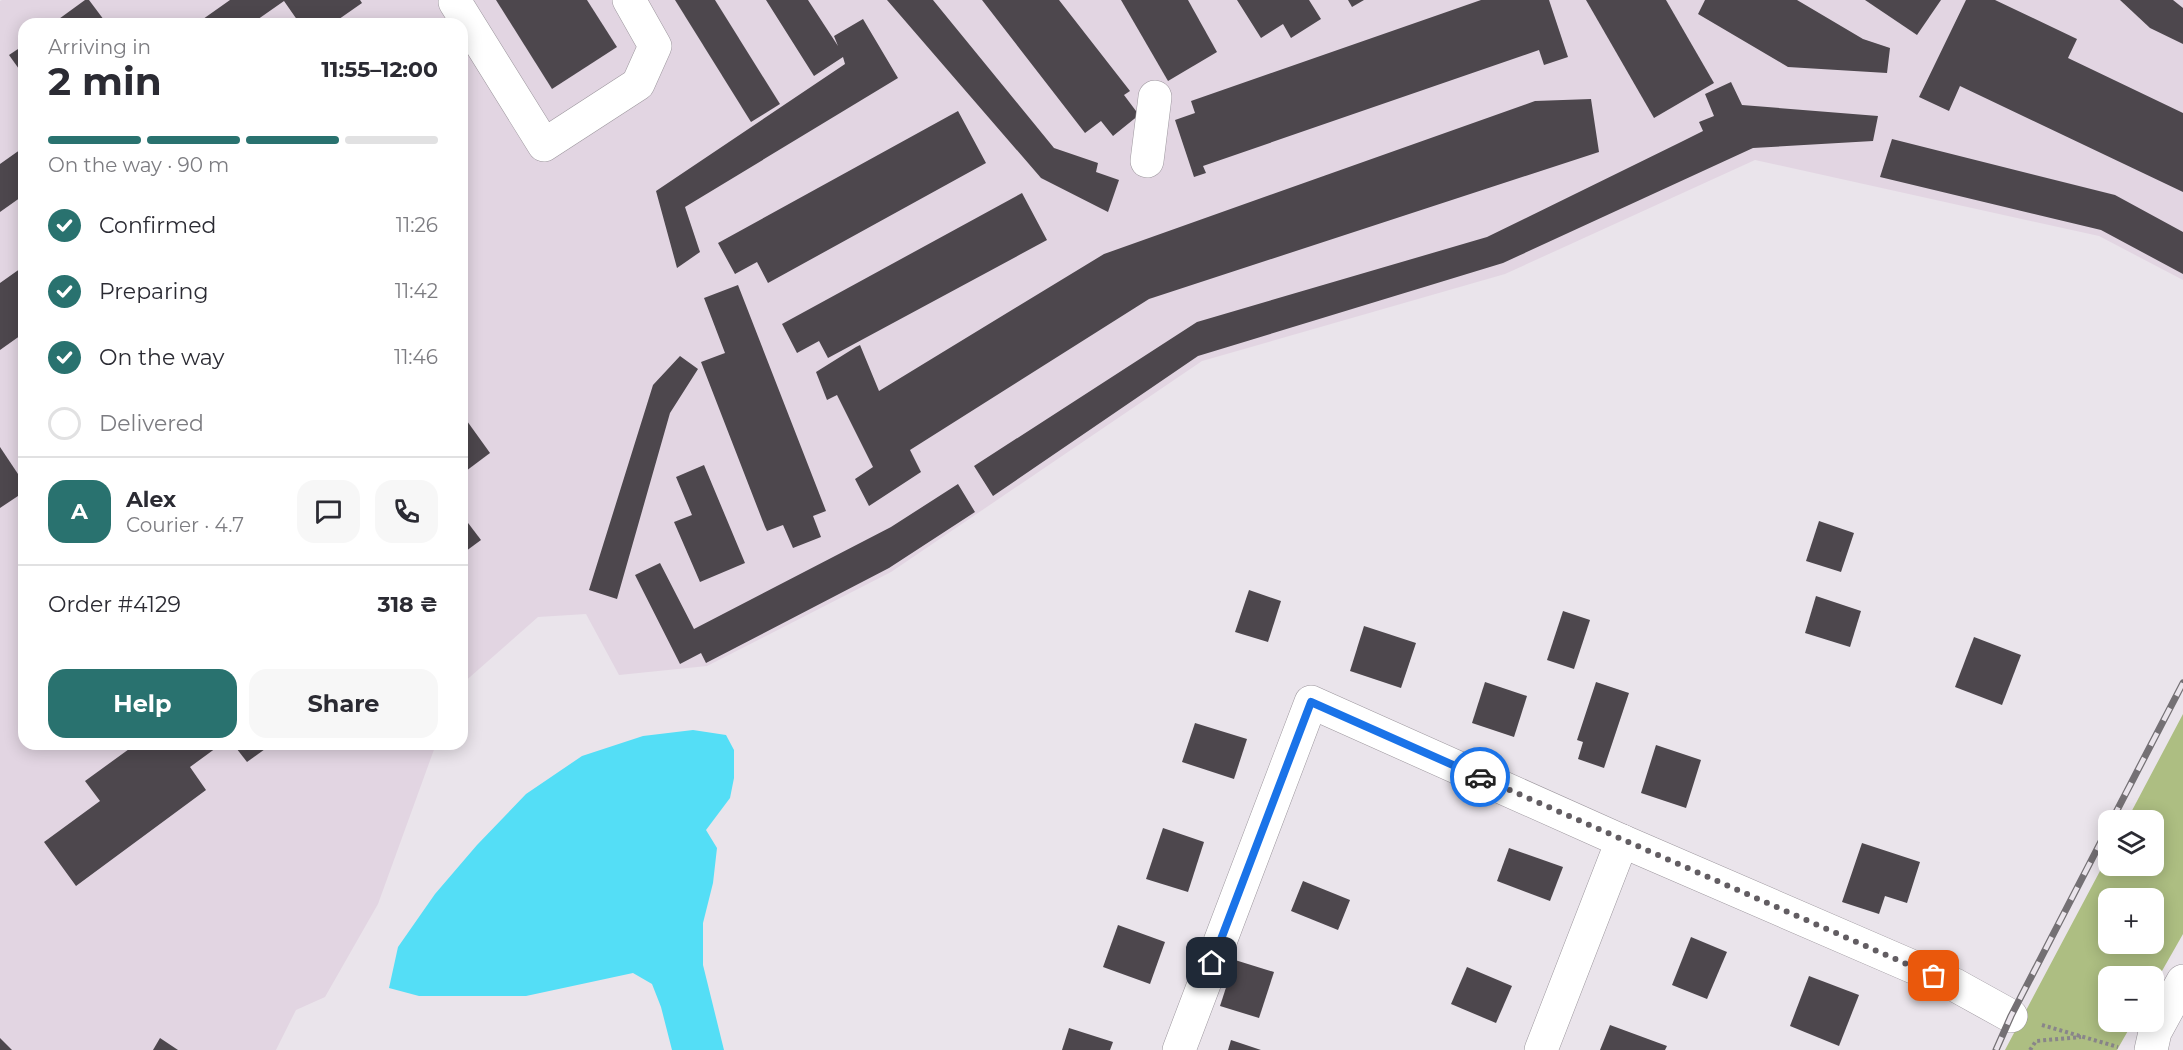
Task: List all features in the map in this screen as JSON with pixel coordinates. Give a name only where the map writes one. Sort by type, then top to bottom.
[{"type":"street","points":[[468,24],[544,145],[638,84],[655,46],[629,0]]},
{"type":"street","points":[[455,3],[464,18]]},
{"type":"street","points":[[1147,161],[1155,97]]},
{"type":"street","points":[[1179,1050],[1311,702],[1622,841],[1955,985],[2011,1016]]},
{"type":"street","points":[[1541,1050],[1622,841]]},
{"type":"street","points":[[2151,1050],[2155,1032],[2183,981]]},
{"type":"path","points":[[2011,1016],[2128,1050]]},
{"type":"path","points":[[2030,1050],[2036,1041],[2084,1037]]},
{"type":"shaded area","points":[[2183,0],[2183,280],[2099,236],[1755,160],[1505,274],[1202,361],[891,572],[707,666],[619,675],[586,614],[538,617],[468,679],[468,18],[18,18],[18,750],[434,750],[378,904],[325,997],[296,1010],[276,1050],[0,1050],[0,1]]},
{"type":"green space","points":[[2183,714],[2183,934],[2164,967],[2098,966],[2098,1032],[2127,1032],[2117,1050],[2005,1050],[2098,875],[2164,876],[2164,810],[2132,810]]},
{"type":"water","points":[[693,730],[726,735],[734,750],[734,778],[730,798],[706,830],[717,848],[713,883],[703,923],[703,965],[724,1050],[672,1050],[661,1007],[652,984],[633,973],[526,996],[419,996],[389,988],[398,947],[435,894],[477,845],[526,794],[582,756],[643,736]]},
{"type":"building","points":[[85,0],[89,0],[102,18],[60,18]]},
{"type":"building","points":[[230,0],[360,0],[362,3],[341,18],[296,18],[284,1],[260,18],[204,18]]},
{"type":"building","points":[[496,0],[587,0],[617,47],[552,89]]},
{"type":"building","points":[[675,0],[715,0],[780,104],[751,122]]},
{"type":"building","points":[[766,0],[808,0],[838,46],[834,36],[863,19],[898,78],[685,207],[700,252],[677,268],[656,191],[845,64],[843,57],[814,76]]},
{"type":"building","points":[[887,0],[933,0],[1054,148],[1098,163],[1096,172],[1119,180],[1108,212],[1041,178]]},
{"type":"building","points":[[982,0],[1059,0],[1130,91],[1124,95],[1139,115],[1113,136],[1101,121],[1085,133]]},
{"type":"building","points":[[1121,0],[1188,0],[1217,52],[1168,81]]},
{"type":"building","points":[[1237,0],[1309,0],[1321,19],[1291,38],[1283,24],[1261,38]]},
{"type":"building","points":[[1348,0],[1364,0],[1352,7]]},
{"type":"building","points":[[1481,0],[1549,0],[1568,57],[1544,65],[1539,50],[1203,166],[1206,173],[1194,177],[1175,120],[1195,113],[1191,101]]},
{"type":"building","points":[[1586,0],[1666,0],[1714,83],[1654,118]]},
{"type":"building","points":[[1705,0],[1797,0],[1863,39],[1890,48],[1887,73],[1788,67],[1698,14]]},
{"type":"building","points":[[1865,0],[1941,0],[1917,35]]},
{"type":"building","points":[[1966,0],[1995,0],[2077,39],[2068,58],[2183,113],[2183,192],[1960,86],[1949,111],[1919,97]]},
{"type":"building","points":[[2120,0],[2173,0],[2183,8],[2183,44],[2150,28]]},
{"type":"building","points":[[18,49],[18,68],[9,55]]},
{"type":"building","points":[[1731,82],[1742,105],[1878,116],[1873,141],[1753,148],[1503,263],[1198,356],[993,496],[974,466],[1197,322],[1487,237],[1703,131],[1699,122],[1714,116],[1705,94]]},
{"type":"building","points":[[1591,99],[1599,152],[1149,299],[910,450],[921,472],[869,506],[855,479],[873,467],[837,395],[827,400],[816,372],[856,347],[860,345],[879,391],[1104,254],[1535,101]]},
{"type":"building","points":[[958,111],[986,163],[768,283],[757,262],[735,274],[718,243]]},
{"type":"building","points":[[1892,139],[2115,195],[2183,232],[2183,274],[2101,230],[1880,177]]},
{"type":"building","points":[[18,151],[18,199],[0,212],[0,164]]},
{"type":"building","points":[[1022,193],[1047,240],[828,358],[819,341],[797,353],[782,324]]},
{"type":"building","points":[[18,270],[18,337],[0,350],[0,283]]},
{"type":"building","points":[[738,285],[826,511],[813,516],[821,537],[793,548],[783,525],[767,531],[765,527],[701,362],[725,353],[704,298]]},
{"type":"building","points":[[680,356],[698,369],[670,413],[617,599],[589,590],[653,385]]},
{"type":"building","points":[[468,422],[490,453],[468,470]]},
{"type":"building","points":[[0,447],[18,474],[18,496],[0,508]]},
{"type":"building","points":[[704,465],[745,563],[700,582],[674,522],[692,515],[676,477]]},
{"type":"building","points":[[958,484],[975,512],[889,568],[706,663],[701,653],[680,664],[635,575],[660,563],[694,629],[891,527]]},
{"type":"building","points":[[1819,521],[1854,533],[1841,572],[1806,561]]},
{"type":"building","points":[[468,523],[481,540],[468,550]]},
{"type":"building","points":[[1249,590],[1281,601],[1268,642],[1235,632]]},
{"type":"building","points":[[1816,596],[1861,611],[1850,647],[1805,633]]},
{"type":"building","points":[[1563,611],[1590,620],[1574,669],[1547,660]]},
{"type":"building","points":[[1364,626],[1416,643],[1401,688],[1350,671]]},
{"type":"building","points":[[1974,637],[2021,655],[2002,705],[1955,687]]},
{"type":"building","points":[[1485,682],[1527,696],[1514,737],[1472,723]]},
{"type":"building","points":[[1596,682],[1629,693],[1604,768],[1578,759],[1583,742],[1577,740]]},
{"type":"building","points":[[1195,723],[1247,739],[1234,779],[1182,762]]},
{"type":"building","points":[[1656,745],[1701,760],[1686,808],[1641,793]]},
{"type":"building","points":[[128,750],[213,750],[190,767],[206,790],[76,886],[44,842],[100,801],[85,781]]},
{"type":"building","points":[[238,750],[264,750],[247,762]]},
{"type":"building","points":[[1163,828],[1204,842],[1188,892],[1146,879]]},
{"type":"building","points":[[1862,843],[1920,862],[1907,903],[1885,896],[1879,914],[1842,902]]},
{"type":"building","points":[[1509,848],[1563,867],[1550,901],[1497,881]]},
{"type":"building","points":[[1303,881],[1350,900],[1338,930],[1291,911]]},
{"type":"building","points":[[1118,925],[1165,942],[1150,984],[1103,967]]},
{"type":"building","points":[[1691,937],[1727,952],[1707,999],[1672,985]]},
{"type":"building","points":[[1235,960],[1274,972],[1259,1018],[1220,1006]]},
{"type":"building","points":[[1467,967],[1512,986],[1496,1023],[1451,1004]]},
{"type":"building","points":[[1809,976],[1859,995],[1839,1046],[1790,1026]]},
{"type":"building","points":[[1610,1025],[1667,1046],[1665,1050],[1600,1050]]},
{"type":"building","points":[[1069,1028],[1113,1042],[1110,1050],[1062,1050]]},
{"type":"building","points":[[0,1038],[12,1050],[0,1050]]},
{"type":"building","points":[[160,1038],[178,1050],[153,1050]]},
{"type":"building","points":[[1231,1040],[1261,1050],[1228,1050]]},
{"type":"railway","points":[[2117,810],[2183,683]]},
{"type":"railway","points":[[1996,1050],[2011,1016],[2098,847]]},
{"type":"way so far","points":[[1480,777],[1934,976]]},
{"type":"route","points":[[1212,963],[1311,702],[1480,777]]}]
